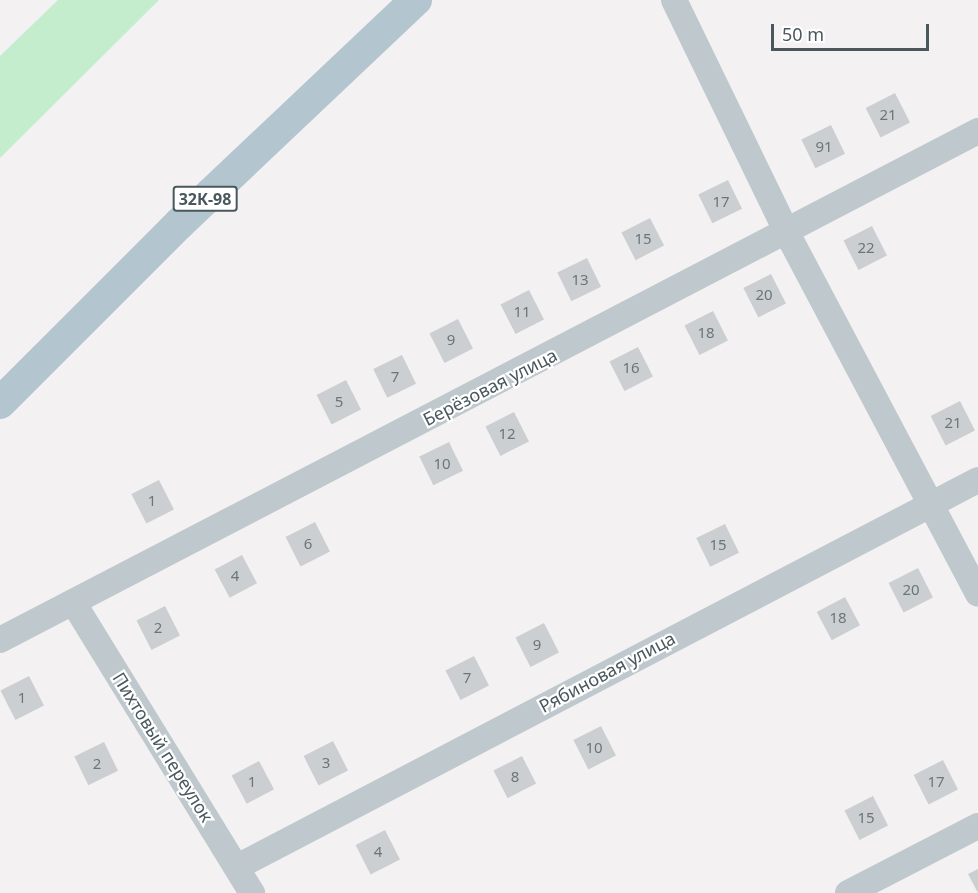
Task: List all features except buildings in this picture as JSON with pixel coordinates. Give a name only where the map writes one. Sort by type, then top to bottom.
[{"type":"main road","name":"32К-98","points":[[0,403],[180,223],[416,0]]},
{"type":"street","points":[[674,0],[787,233],[978,593]]},
{"type":"street","name":"Берёзовая улица","points":[[0,640],[787,233],[978,131]]},
{"type":"street","name":"Рябиновая улица","points":[[237,867],[978,480]]},
{"type":"street","name":"Пихтовый переулок","points":[[73,602],[252,893]]},
{"type":"street","points":[[848,893],[978,826]]},
{"type":"green space","points":[[58,0],[159,0],[0,158],[0,56]]}]
